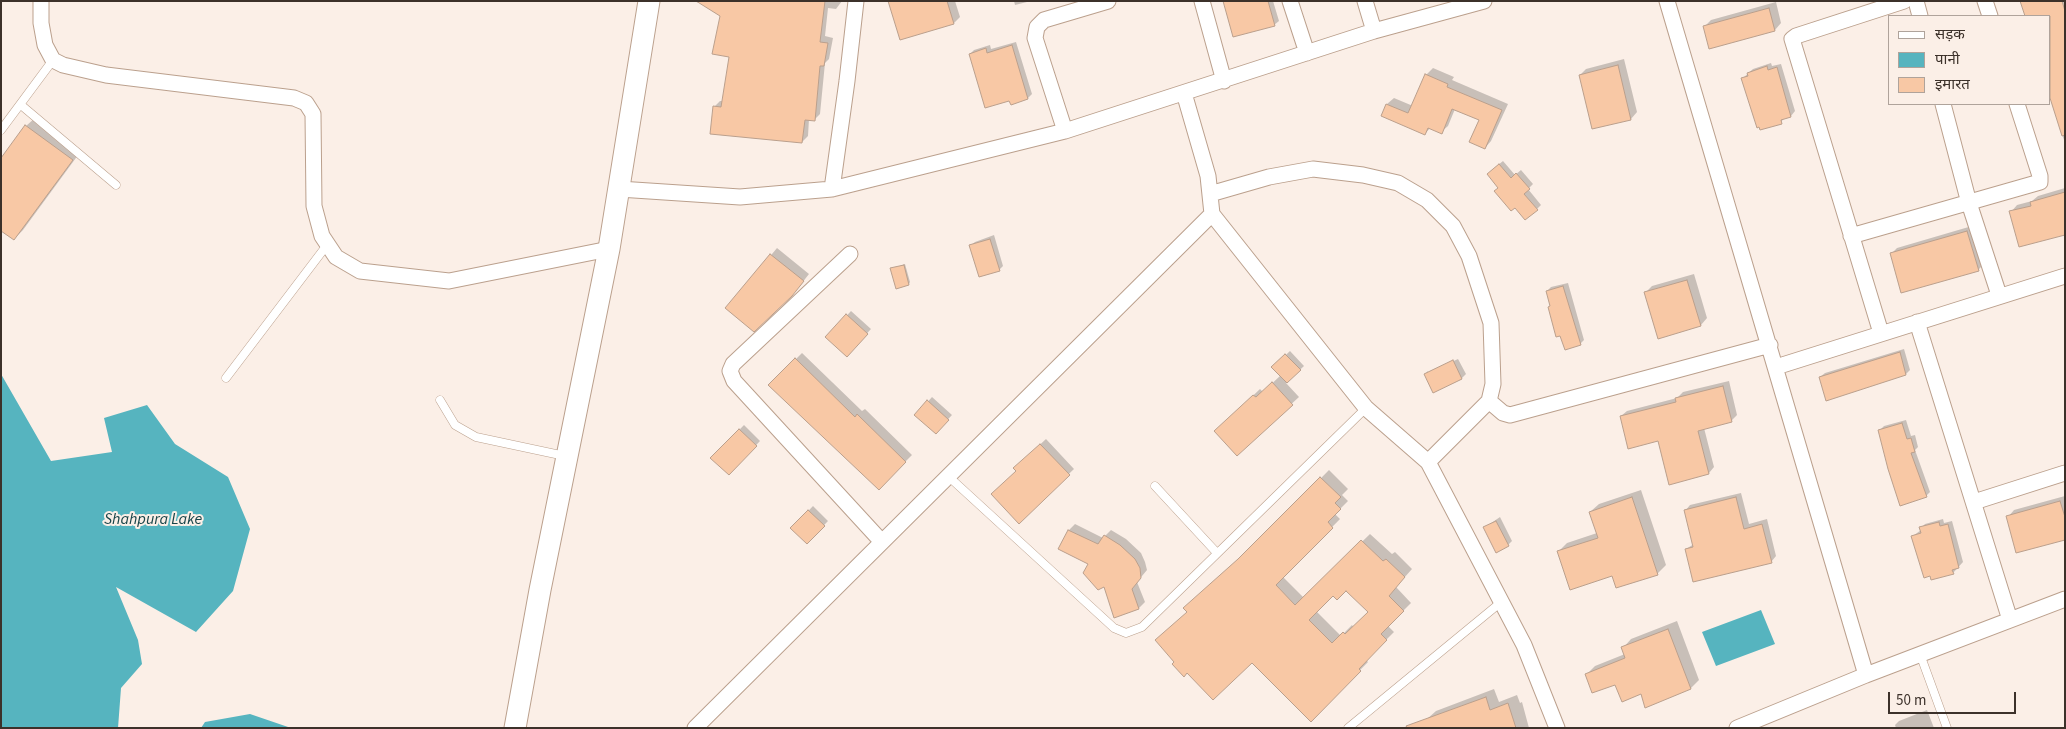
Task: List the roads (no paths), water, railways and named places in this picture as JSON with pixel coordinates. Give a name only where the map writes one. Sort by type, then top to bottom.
[{"type":"street","points":[[41,1],[41,24],[45,45],[53,60],[75,69],[106,75],[294,98],[306,103],[313,114],[314,206],[322,236],[336,257],[360,271],[449,280],[609,249]]},
{"type":"street","points":[[515,728],[609,249],[649,1]]},
{"type":"street","points":[[832,189],[856,1]]},
{"type":"street","points":[[1065,131],[1035,38],[1037,27],[1044,20],[1108,1]]},
{"type":"street","points":[[1202,1],[1224,81]]},
{"type":"street","points":[[1290,1],[1307,53]]},
{"type":"street","points":[[1365,1],[1374,31]]},
{"type":"street","points":[[619,189],[740,197],[832,189],[1065,131],[1374,31],[1484,1]]},
{"type":"street","points":[[1667,1],[1866,675]]},
{"type":"street","points":[[1881,333],[1792,39],[1796,36],[1904,1]]},
{"type":"street","points":[[1916,1],[1920,15]]},
{"type":"street","points":[[1985,1],[1990,15]]},
{"type":"street","points":[[1184,93],[1208,176],[1212,214],[1366,408],[1428,462],[1500,603],[1524,645],[1557,728]]},
{"type":"street","points":[[1943,105],[1969,203],[1999,296]]},
{"type":"street","points":[[1851,236],[2040,182],[2040,176],[2017,105]]},
{"type":"street","points":[[1210,194],[1269,177],[1313,169],[1363,175],[1398,184],[1427,200],[1453,226],[1469,256],[1491,323],[1493,384],[1489,401],[1428,462]]},
{"type":"street","points":[[695,728],[1212,214]]},
{"type":"street","points":[[850,254],[733,364],[730,371],[734,381],[882,542]]},
{"type":"street","points":[[1776,366],[2065,276]]},
{"type":"street","points":[[1917,322],[2010,620]]},
{"type":"street","points":[[1489,401],[1503,413],[1510,415],[1770,345]]},
{"type":"street","points":[[1974,502],[2065,473]]},
{"type":"street","points":[[1737,728],[1866,675],[2065,598]]},
{"type":"lane","points":[[1,130],[53,60]]},
{"type":"lane","points":[[21,104],[116,185]]},
{"type":"lane","points":[[226,378],[327,245]]},
{"type":"lane","points":[[440,400],[455,424],[476,437],[567,456]]},
{"type":"lane","points":[[948,476],[1114,628],[1126,633],[1142,627],[1366,408]]},
{"type":"lane","points":[[1155,486],[1217,553]]},
{"type":"lane","points":[[1348,728],[1500,603]]},
{"type":"lane","points":[[1920,654],[1947,728]]},
{"type":"water","name":"Shahpura Lake","points":[[1,374],[51,461],[112,452],[104,418],[147,405],[175,444],[228,477],[250,529],[233,591],[196,632],[116,587],[138,640],[142,664],[121,688],[118,728],[1,728]]},
{"type":"water","points":[[1761,610],[1775,644],[1716,666],[1702,632]]},
{"type":"water","points":[[250,714],[291,728],[201,728],[205,722]]}]
